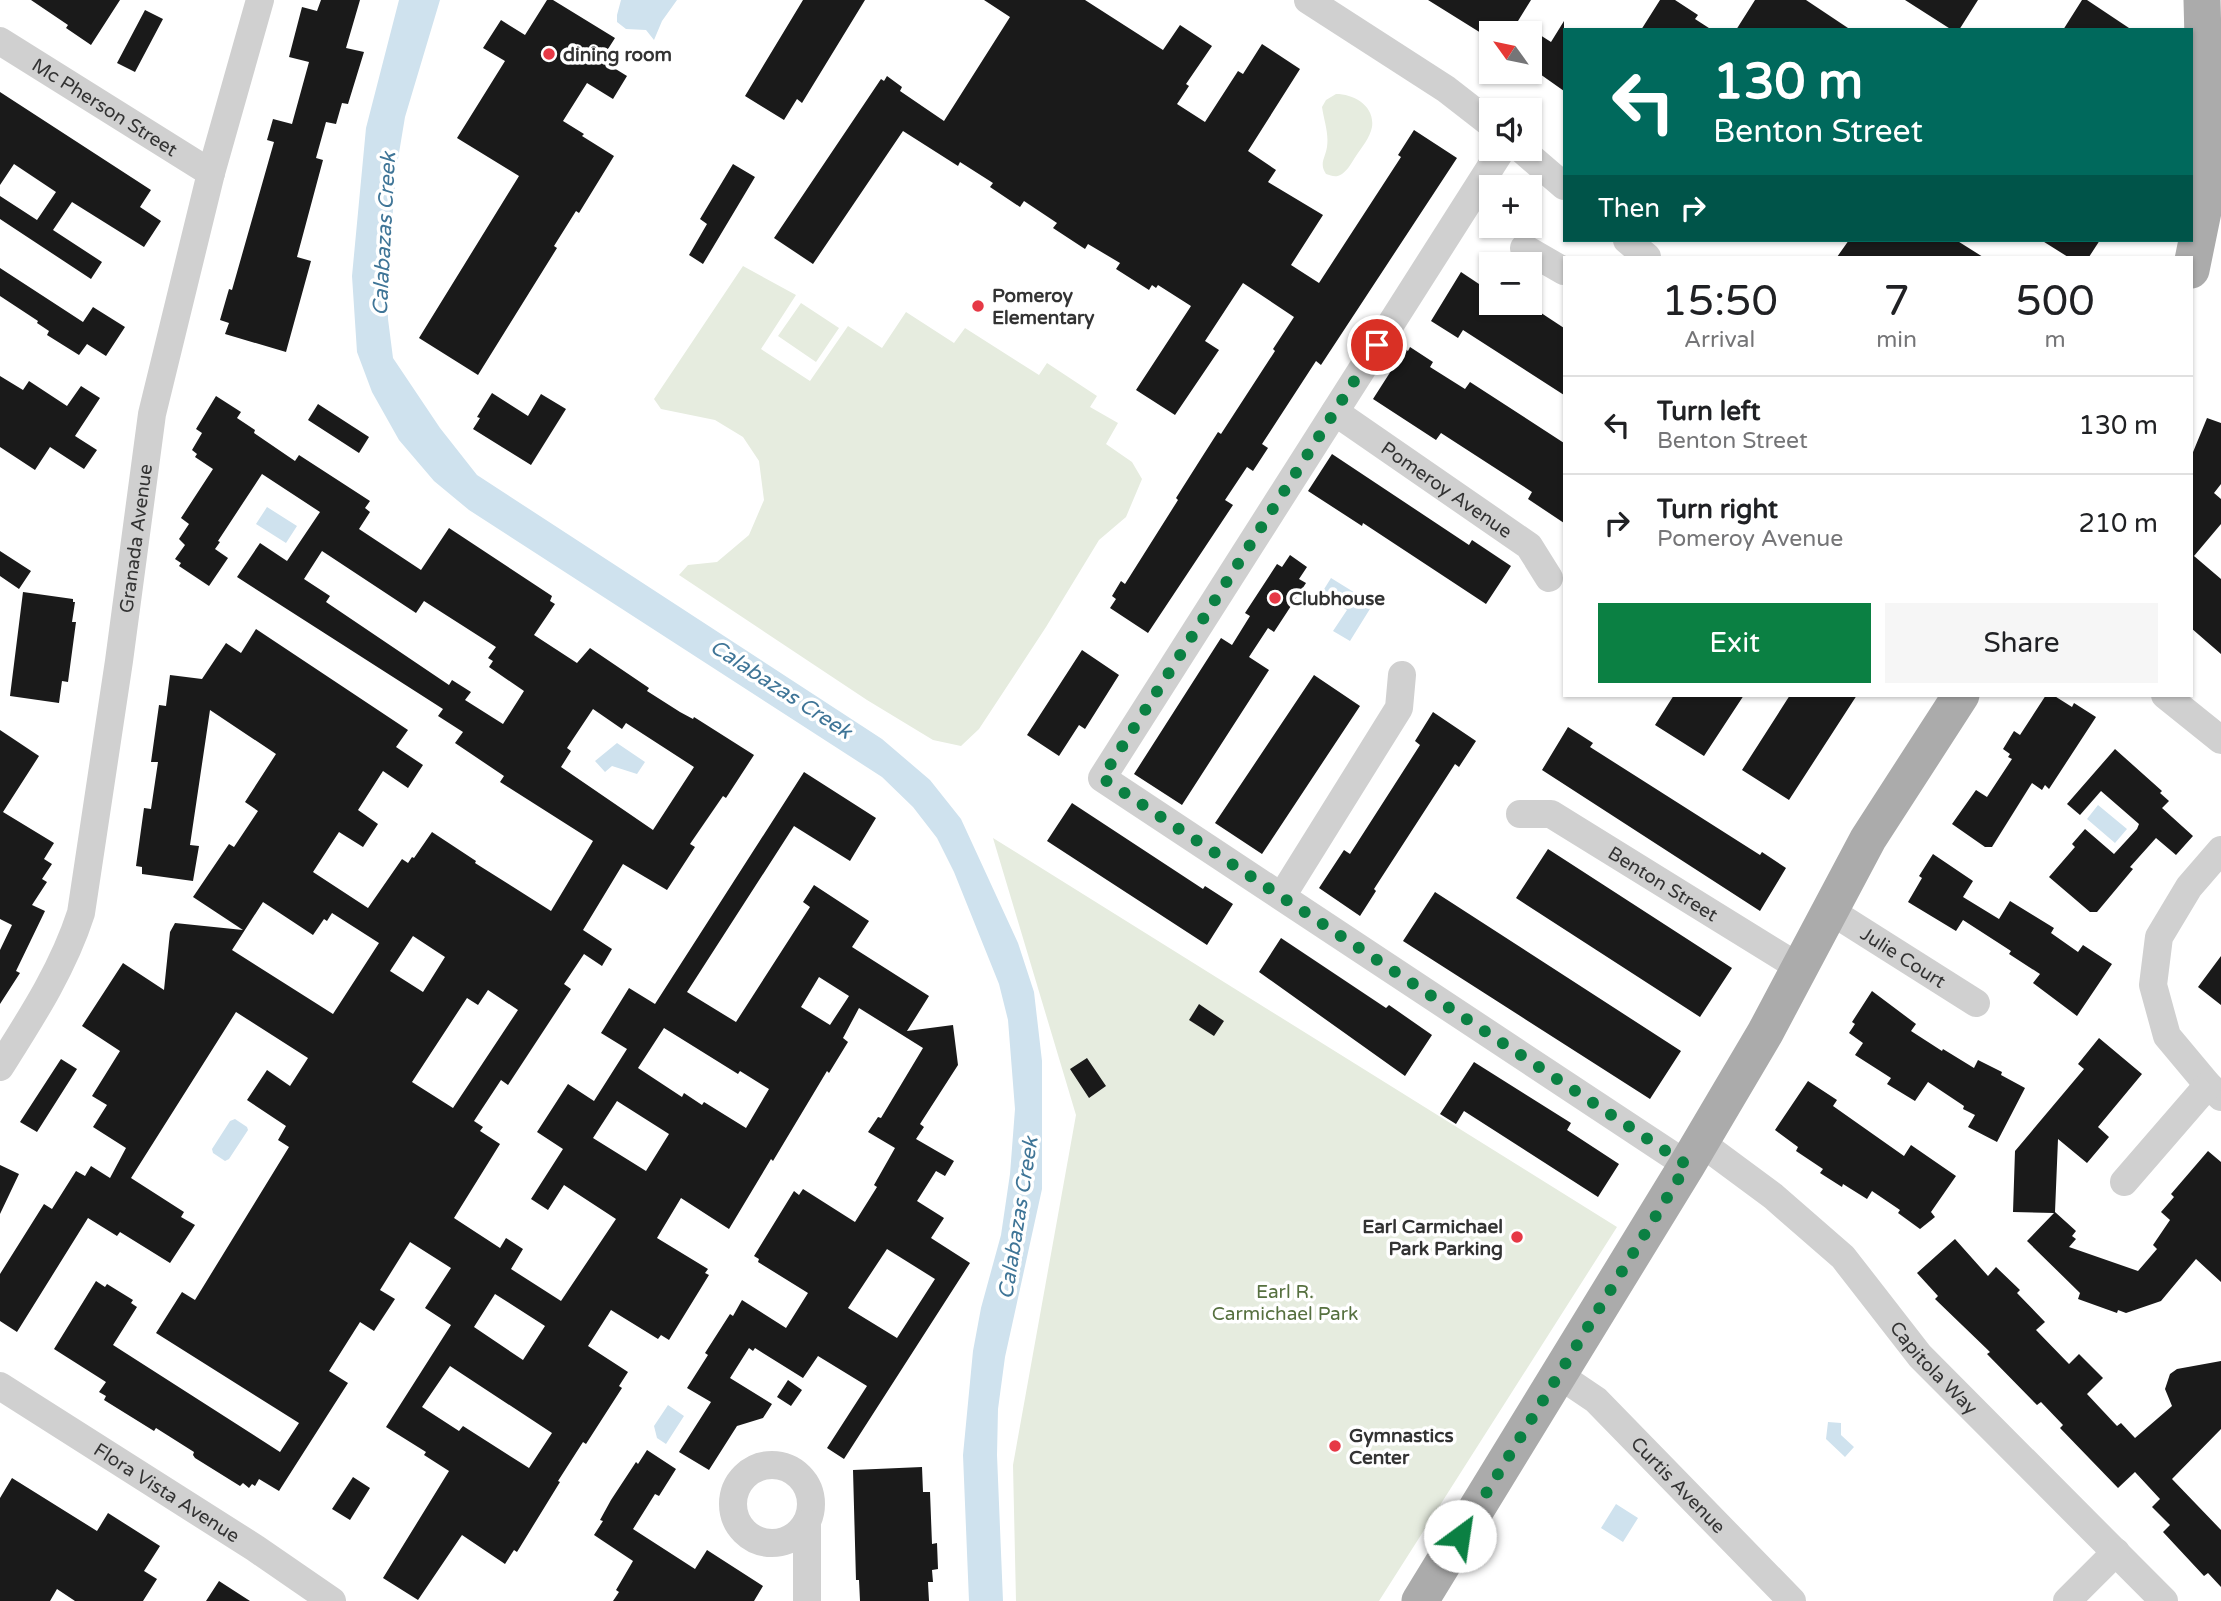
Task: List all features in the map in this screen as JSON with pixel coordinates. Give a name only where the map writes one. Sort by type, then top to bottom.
[{"type":"main road","points":[[2193,260],[2207,192],[2203,0]]},
{"type":"main road","points":[[1420,1601],[1694,1154],[1800,968],[1868,839],[1960,697]]},
{"type":"street","name":"Granada Avenue","points":[[0,1067],[49,987],[72,940],[81,913],[119,661],[152,414],[211,173],[260,0]]},
{"type":"street","points":[[1308,0],[1446,89],[1479,115]]},
{"type":"street","name":"Mc Pherson Street","points":[[0,41],[211,173]]},
{"type":"street","points":[[1494,161],[1102,778],[1282,895],[1694,1154]]},
{"type":"street","points":[[1535,161],[1563,185]]},
{"type":"street","points":[[1629,242],[1646,256]]},
{"type":"street","points":[[1524,248],[1563,270]]},
{"type":"street","name":"Pomeroy Avenue","points":[[1335,412],[1530,546],[1549,578]]},
{"type":"street","points":[[1282,895],[1399,708],[1402,675]]},
{"type":"street","points":[[2167,697],[2221,740]]},
{"type":"street","name":"Benton Street","points":[[1520,814],[1551,814],[1800,968]]},
{"type":"street","points":[[2123,1182],[2214,1091],[2168,1036],[2153,985],[2159,937],[2189,887],[2221,850]]},
{"type":"street","name":"Julie Court","points":[[1829,911],[1976,1003]]},
{"type":"street","name":"Capitola Way","points":[[1694,1154],[1773,1196],[1843,1257],[1920,1356],[2164,1601]]},
{"type":"street","name":"Curtis Avenue","points":[[1559,1375],[1596,1400],[1766,1591],[1792,1601]]},
{"type":"street","name":"Flora Vista Avenue","points":[[0,1386],[255,1548],[332,1601]]},
{"type":"street","points":[[807,1523],[807,1601]]},
{"type":"street","points":[[2067,1601],[2116,1552]]},
{"type":"green space","points":[[1336,94],[1350,96],[1367,107],[1372,127],[1365,143],[1346,170],[1336,176],[1326,174],[1323,167],[1327,132],[1322,107],[1326,100]]},
{"type":"green space","points":[[743,266],[796,295],[761,349],[810,381],[848,326],[882,348],[906,312],[954,343],[965,328],[1039,375],[1047,363],[1097,396],[1090,407],[1118,423],[1106,444],[1132,462],[1142,479],[1126,517],[1099,540],[979,729],[961,746],[933,740],[867,700],[679,575],[688,565],[717,562],[749,535],[764,500],[759,461],[743,437],[715,420],[661,409],[654,399]]},
{"type":"green space","points":[[801,303],[839,328],[816,362],[778,336]]},
{"type":"green space","name":"Earl R. Carmichael Park","points":[[993,838],[1617,1227],[1379,1601],[1016,1601],[1013,1465],[1076,1115]]},
{"type":"water","name":"Calabazas Creek","points":[[399,0],[440,0],[405,117],[397,165],[387,277],[388,319],[393,358],[440,428],[477,475],[882,739],[930,780],[961,819],[1018,943],[1034,992],[1042,1061],[1042,1189],[1005,1357],[998,1409],[997,1455],[1003,1601],[969,1601],[963,1455],[973,1351],[981,1308],[1001,1235],[1010,1174],[1015,1109],[1008,1020],[999,984],[954,872],[937,838],[913,807],[882,777],[469,510],[434,481],[399,440],[372,392],[357,352],[352,276],[366,128]]},
{"type":"water","points":[[621,0],[677,0],[662,21],[654,40],[646,30],[626,29],[617,22]]},
{"type":"water","points":[[267,507],[297,526],[286,543],[256,524]]},
{"type":"water","points":[[1331,578],[1373,604],[1350,641],[1333,631],[1347,610],[1321,594]]},
{"type":"water","points":[[617,743],[645,762],[637,774],[612,766],[605,772],[595,761]]},
{"type":"water","points":[[2098,805],[2127,829],[2115,843],[2087,819]]},
{"type":"water","points":[[235,1119],[248,1130],[225,1161],[213,1153],[212,1149],[230,1121]]},
{"type":"water","points":[[668,1405],[684,1416],[666,1444],[657,1438],[654,1426]]},
{"type":"water","points":[[1828,1422],[1841,1423],[1841,1435],[1854,1447],[1845,1457],[1826,1439]]},
{"type":"water","points":[[1616,1504],[1638,1518],[1623,1542],[1601,1528]]},
{"type":"building","points":[[31,0],[120,0],[91,45],[66,28],[68,25]]},
{"type":"building","points":[[321,0],[360,0],[346,48],[364,52],[348,104],[342,103],[336,124],[326,122],[316,158],[323,160],[297,257],[311,261],[286,352],[225,334],[229,323],[220,320],[229,289],[232,290],[274,142],[267,140],[273,119],[292,124],[309,62],[289,57],[302,7],[317,11]]},
{"type":"building","points":[[547,0],[553,0],[615,38],[601,60],[627,76],[613,99],[587,83],[563,121],[614,156],[579,213],[576,211],[554,246],[557,248],[478,375],[419,338],[519,176],[457,138],[505,61],[483,48],[501,20],[525,35]]},
{"type":"building","points":[[803,0],[865,0],[802,103],[797,99],[784,120],[745,96]]},
{"type":"building","points":[[984,0],[1085,0],[1163,50],[1180,25],[1212,46],[1186,84],[1189,86],[1177,104],[1205,122],[1238,71],[1243,74],[1262,44],[1300,69],[1248,151],[1276,170],[1268,182],[1323,215],[1291,265],[1319,283],[1401,157],[1398,155],[1414,130],[1457,158],[1321,365],[1316,361],[1262,444],[1268,448],[1253,471],[1247,467],[1225,500],[1233,505],[1148,633],[1110,608],[1116,599],[1112,596],[1121,581],[1125,584],[1178,500],[1176,498],[1218,432],[1221,434],[1294,317],[1243,283],[1205,341],[1219,350],[1175,415],[1136,390],[1191,306],[1158,285],[1156,288],[1152,285],[1149,290],[1116,269],[1120,263],[1088,244],[1085,249],[1053,228],[1057,223],[1024,201],[1020,207],[990,187],[993,183],[960,162],[958,166],[903,131],[813,264],[774,238],[881,79],[884,81],[887,76],[902,87],[900,91],[944,121],[1010,17]]},
{"type":"building","points":[[1428,0],[1531,0],[1518,21],[1479,21],[1479,32]]},
{"type":"building","points":[[1660,0],[1675,0],[1698,15],[1695,19],[1709,28],[1642,28]]},
{"type":"building","points":[[1755,0],[1806,0],[1848,28],[1737,28]]},
{"type":"building","points":[[1905,0],[1978,0],[1960,28],[1949,28]]},
{"type":"building","points":[[2082,0],[2087,0],[2129,28],[2064,28]]},
{"type":"building","points":[[145,10],[163,19],[135,72],[117,63]]},
{"type":"building","points":[[1564,21],[1563,28],[1563,90],[1542,75],[1542,36],[1551,42]]},
{"type":"building","points":[[0,92],[151,190],[140,207],[161,221],[144,247],[72,202],[53,230],[102,262],[91,279],[0,219],[0,196],[37,220],[56,192],[14,164],[0,185]]},
{"type":"building","points":[[733,164],[755,177],[703,264],[689,255],[707,224],[700,219]]},
{"type":"building","points":[[1848,242],[1959,242],[1981,256],[1838,256]]},
{"type":"building","points":[[2044,242],[2099,242],[2090,256],[2066,256]]},
{"type":"building","points":[[0,268],[83,322],[93,307],[125,327],[106,356],[87,344],[79,355],[47,335],[49,331],[37,323],[38,321],[0,296]]},
{"type":"building","points":[[1461,272],[1479,284],[1479,315],[1542,314],[1563,327],[1563,394],[1463,330],[1458,338],[1431,321]]},
{"type":"building","points":[[1410,347],[1433,362],[1430,367],[1465,389],[1470,382],[1563,442],[1563,522],[1528,499],[1532,492],[1441,433],[1436,440],[1373,399],[1405,349],[1408,351]]},
{"type":"building","points":[[0,376],[23,390],[29,381],[67,406],[81,386],[100,398],[75,436],[97,450],[84,469],[50,447],[35,470],[0,447]]},
{"type":"building","points":[[492,393],[528,416],[541,394],[566,409],[531,465],[473,429]]},
{"type":"building","points":[[216,396],[241,412],[237,418],[255,430],[254,433],[295,461],[299,455],[370,501],[365,508],[370,512],[359,529],[421,570],[449,528],[552,596],[550,601],[555,604],[534,635],[577,663],[590,648],[649,688],[647,691],[754,755],[726,798],[723,796],[690,844],[695,847],[667,890],[623,864],[583,930],[612,949],[602,966],[584,954],[564,984],[571,989],[508,1085],[501,1080],[474,1121],[483,1127],[480,1131],[500,1144],[454,1218],[500,1248],[506,1238],[523,1249],[511,1269],[561,1301],[616,1219],[564,1185],[548,1210],[531,1199],[563,1149],[537,1132],[568,1084],[594,1101],[627,1049],[601,1033],[629,988],[655,1004],[804,772],[876,818],[850,861],[794,826],[687,992],[736,1022],[810,907],[803,902],[814,885],[869,921],[852,947],[929,996],[907,1031],[953,1025],[958,1065],[920,1124],[924,1127],[916,1139],[954,1161],[945,1176],[936,1171],[917,1201],[944,1218],[931,1238],[970,1263],[844,1459],[827,1448],[867,1386],[818,1356],[803,1378],[755,1348],[753,1351],[749,1348],[730,1378],[772,1404],[763,1418],[737,1426],[709,1470],[679,1452],[711,1402],[687,1388],[730,1314],[733,1316],[742,1300],[786,1328],[808,1293],[758,1262],[759,1259],[754,1256],[794,1191],[799,1195],[803,1189],[855,1222],[877,1187],[874,1185],[895,1148],[868,1132],[878,1117],[881,1118],[923,1048],[859,1008],[843,1038],[848,1042],[829,1073],[827,1071],[773,1161],[771,1159],[729,1229],[681,1198],[657,1238],[708,1269],[705,1273],[709,1275],[669,1340],[661,1335],[658,1339],[611,1310],[588,1346],[628,1372],[619,1386],[622,1388],[558,1481],[560,1482],[517,1552],[514,1550],[505,1564],[462,1535],[418,1600],[383,1578],[449,1471],[424,1455],[426,1452],[386,1427],[451,1325],[425,1308],[451,1268],[410,1242],[380,1290],[395,1299],[374,1331],[360,1322],[329,1371],[348,1383],[279,1491],[259,1479],[255,1486],[252,1484],[249,1488],[243,1483],[240,1486],[195,1458],[194,1452],[104,1400],[106,1396],[99,1392],[106,1382],[54,1349],[96,1281],[105,1287],[107,1284],[133,1300],[131,1303],[137,1307],[113,1345],[280,1452],[299,1423],[156,1333],[182,1292],[195,1300],[289,1147],[278,1140],[286,1126],[247,1100],[267,1070],[290,1086],[308,1058],[236,1012],[131,1178],[184,1212],[181,1217],[195,1225],[170,1263],[120,1232],[117,1236],[88,1218],[17,1332],[0,1321],[0,1274],[44,1204],[52,1209],[76,1171],[85,1176],[91,1166],[110,1178],[126,1148],[93,1127],[107,1105],[92,1096],[120,1051],[82,1026],[123,963],[164,990],[170,932],[175,923],[243,930],[193,897],[229,844],[234,847],[258,811],[245,802],[276,754],[210,710],[190,845],[199,846],[193,881],[142,874],[142,867],[136,866],[144,808],[151,809],[158,762],[151,762],[159,705],[166,706],[170,675],[202,679],[226,643],[241,653],[256,629],[408,730],[396,747],[423,765],[408,788],[383,771],[358,810],[378,824],[363,847],[339,832],[313,872],[368,908],[402,859],[408,863],[414,858],[432,832],[551,911],[593,841],[500,782],[504,776],[455,743],[463,732],[438,716],[443,709],[237,577],[260,543],[287,561],[320,512],[262,474],[218,541],[220,542],[215,549],[228,558],[209,586],[179,566],[181,563],[175,559],[185,545],[179,539],[189,524],[181,518],[213,469],[195,457],[197,454],[192,450],[202,433],[196,429]],"holes":[[[322,551],[416,613],[424,601],[496,647],[488,658],[493,661],[489,667],[524,691],[503,724],[465,700],[471,692],[452,680],[449,685],[326,602],[330,596],[304,579]],[[593,709],[622,729],[626,723],[694,767],[653,830],[561,767],[571,751],[567,748]],[[263,902],[313,935],[324,919],[327,921],[332,913],[379,943],[333,1014],[232,950]],[[413,936],[445,957],[423,992],[390,971]],[[819,977],[849,996],[830,1025],[801,1007]],[[488,990],[518,1010],[453,1108],[412,1082],[467,998],[478,1005]],[[664,1028],[738,1074],[740,1071],[769,1089],[746,1128],[704,1102],[702,1105],[684,1093],[682,1097],[638,1068]],[[617,1101],[669,1134],[646,1171],[593,1138]],[[887,1249],[935,1279],[897,1338],[848,1308]],[[495,1294],[545,1326],[523,1360],[474,1327]],[[450,1366],[552,1433],[529,1468],[463,1426],[459,1431],[422,1407]]]},
{"type":"building","points":[[318,404],[369,437],[359,453],[308,420]]},
{"type":"building","points":[[2207,418],[2221,423],[2221,484],[2214,493],[2221,499],[2221,524],[2194,556],[2221,579],[2221,654],[2193,630],[2193,452]]},
{"type":"building","points":[[1332,454],[1469,545],[1472,540],[1511,566],[1486,604],[1363,523],[1362,526],[1308,491]]},
{"type":"building","points":[[0,551],[31,571],[19,589],[0,576]]},
{"type":"building","points":[[1290,555],[1307,567],[1299,579],[1306,583],[1274,632],[1268,628],[1249,657],[1269,670],[1182,805],[1134,774],[1221,638],[1232,645],[1250,616],[1245,613],[1277,564],[1282,567]]},
{"type":"building","points":[[23,592],[73,599],[75,602],[72,622],[76,622],[68,682],[62,681],[59,703],[10,696]]},
{"type":"building","points":[[1082,650],[1119,675],[1085,729],[1079,725],[1059,756],[1027,735]]},
{"type":"building","points":[[1314,675],[1360,706],[1262,854],[1215,823]]},
{"type":"building","points":[[1673,697],[1743,697],[1704,756],[1655,725]]},
{"type":"building","points":[[1789,697],[1856,697],[1789,800],[1742,770]]},
{"type":"building","points":[[2045,697],[2056,697],[2072,707],[2074,703],[2096,717],[2049,789],[2045,785],[2042,790],[2032,783],[1992,847],[1985,847],[1952,824],[1976,790],[1987,797],[2012,759],[2003,749],[2014,731],[2020,735]]},
{"type":"building","points":[[1433,712],[1476,741],[1459,767],[1455,764],[1374,889],[1376,891],[1360,916],[1319,888],[1344,850],[1350,854],[1420,745],[1415,741]]},
{"type":"building","points":[[1568,727],[1593,743],[1590,747],[1760,855],[1762,852],[1786,868],[1760,911],[1542,770]]},
{"type":"building","points":[[0,730],[39,756],[3,812],[54,843],[44,859],[52,864],[42,879],[47,882],[32,905],[45,911],[16,971],[20,973],[0,1004],[0,950],[12,925],[0,919]]},
{"type":"building","points":[[2115,749],[2162,791],[2160,793],[2169,801],[2162,808],[2193,836],[2176,855],[2156,838],[2130,867],[2133,869],[2097,912],[2090,912],[2049,877],[2075,847],[2072,844],[2085,829],[2114,854],[2137,829],[2139,824],[2101,791],[2080,815],[2067,804]]},
{"type":"building","points":[[1072,803],[1203,889],[1205,886],[1233,904],[1207,945],[1047,841]]},
{"type":"building","points":[[1548,849],[1732,968],[1700,1017],[1516,898]]},
{"type":"building","points":[[1933,854],[1973,881],[1963,897],[1999,919],[2010,901],[2054,928],[2051,933],[2078,952],[2083,945],[2112,964],[2077,1016],[2033,983],[2040,974],[2009,954],[2011,951],[1963,920],[1956,931],[1908,902],[1922,878],[1919,876]]},
{"type":"building","points":[[1435,892],[1681,1051],[1650,1099],[1403,941]]},
{"type":"building","points":[[1281,938],[1386,1008],[1389,1005],[1432,1035],[1405,1076],[1259,972]]},
{"type":"building","points":[[2221,956],[2221,1005],[2198,987]]},
{"type":"building","points":[[1872,991],[1916,1024],[1911,1031],[1942,1051],[1943,1049],[1974,1068],[1978,1060],[2025,1088],[1997,1142],[1968,1127],[1975,1115],[1928,1082],[1915,1101],[1887,1084],[1891,1078],[1855,1055],[1863,1043],[1849,1033],[1855,1024],[1852,1022]]},
{"type":"building","points":[[1199,1004],[1224,1021],[1214,1036],[1189,1020]]},
{"type":"building","points":[[2099,1038],[2142,1074],[2098,1127],[2109,1137],[2087,1163],[2058,1139],[2055,1212],[2076,1231],[2072,1236],[2076,1239],[2069,1247],[2138,1271],[2157,1249],[2153,1245],[2170,1220],[2161,1212],[2174,1197],[2171,1194],[2208,1151],[2221,1162],[2221,1282],[2196,1259],[2161,1301],[2126,1313],[2118,1310],[2117,1313],[2078,1299],[2080,1293],[2027,1241],[2054,1213],[2013,1212],[2015,1151],[2084,1069],[2078,1064]]},
{"type":"building","points":[[1087,1058],[1106,1086],[1089,1098],[1070,1069]]},
{"type":"building","points":[[61,1059],[77,1069],[37,1132],[20,1122]]},
{"type":"building","points":[[1474,1062],[1571,1123],[1567,1130],[1619,1164],[1598,1197],[1464,1111],[1456,1124],[1440,1114]]},
{"type":"building","points":[[1808,1081],[1837,1100],[1833,1106],[1904,1156],[1911,1145],[1956,1176],[1931,1212],[1935,1217],[1920,1229],[1898,1213],[1900,1210],[1872,1191],[1867,1199],[1843,1184],[1842,1187],[1820,1173],[1823,1169],[1796,1151],[1798,1147],[1775,1130]]},
{"type":"building","points":[[0,1165],[19,1174],[0,1214]]},
{"type":"building","points":[[1955,1239],[1988,1276],[1996,1267],[2020,1290],[2017,1293],[2045,1322],[2036,1330],[2069,1364],[2079,1354],[2103,1378],[2087,1394],[2117,1426],[2121,1423],[2135,1438],[2172,1406],[2165,1389],[2170,1374],[2177,1369],[2221,1361],[2221,1429],[2172,1479],[2221,1530],[2221,1587],[2208,1573],[2204,1576],[2163,1532],[2170,1525],[2152,1507],[2160,1499],[2135,1472],[2118,1488],[2060,1428],[2063,1425],[2041,1402],[2037,1405],[1987,1354],[1990,1352],[1935,1299],[1938,1296],[1917,1273]]},
{"type":"building","points":[[788,1380],[802,1390],[791,1406],[777,1397]]},
{"type":"building","points":[[647,1450],[676,1469],[659,1496],[655,1494],[633,1529],[695,1569],[707,1550],[763,1586],[754,1601],[613,1601],[619,1592],[616,1590],[633,1561],[594,1535],[611,1500]]},
{"type":"building","points":[[922,1467],[923,1492],[930,1492],[932,1544],[937,1543],[938,1569],[932,1570],[933,1582],[928,1582],[929,1601],[860,1601],[859,1580],[856,1580],[853,1470]]},
{"type":"building","points":[[353,1477],[370,1488],[350,1520],[332,1509]]},
{"type":"building","points":[[12,1478],[97,1531],[108,1513],[160,1546],[144,1571],[157,1579],[143,1601],[75,1601],[57,1589],[50,1601],[0,1601],[0,1498]]},
{"type":"building","points":[[219,1581],[250,1601],[206,1601]]},
{"type":"place","name":"dining room","points":[[549,54]]},
{"type":"place","name":"Pomeroy Elementary","points":[[978,306]]},
{"type":"place","name":"Clubhouse","points":[[1275,598]]},
{"type":"place","name":"Earl Carmichael Park Parking","points":[[1517,1237]]},
{"type":"place","name":"Gymnastics Center","points":[[1335,1446]]},
{"type":"route","points":[[1377,345],[1102,778],[1687,1165],[1460,1536]]}]
